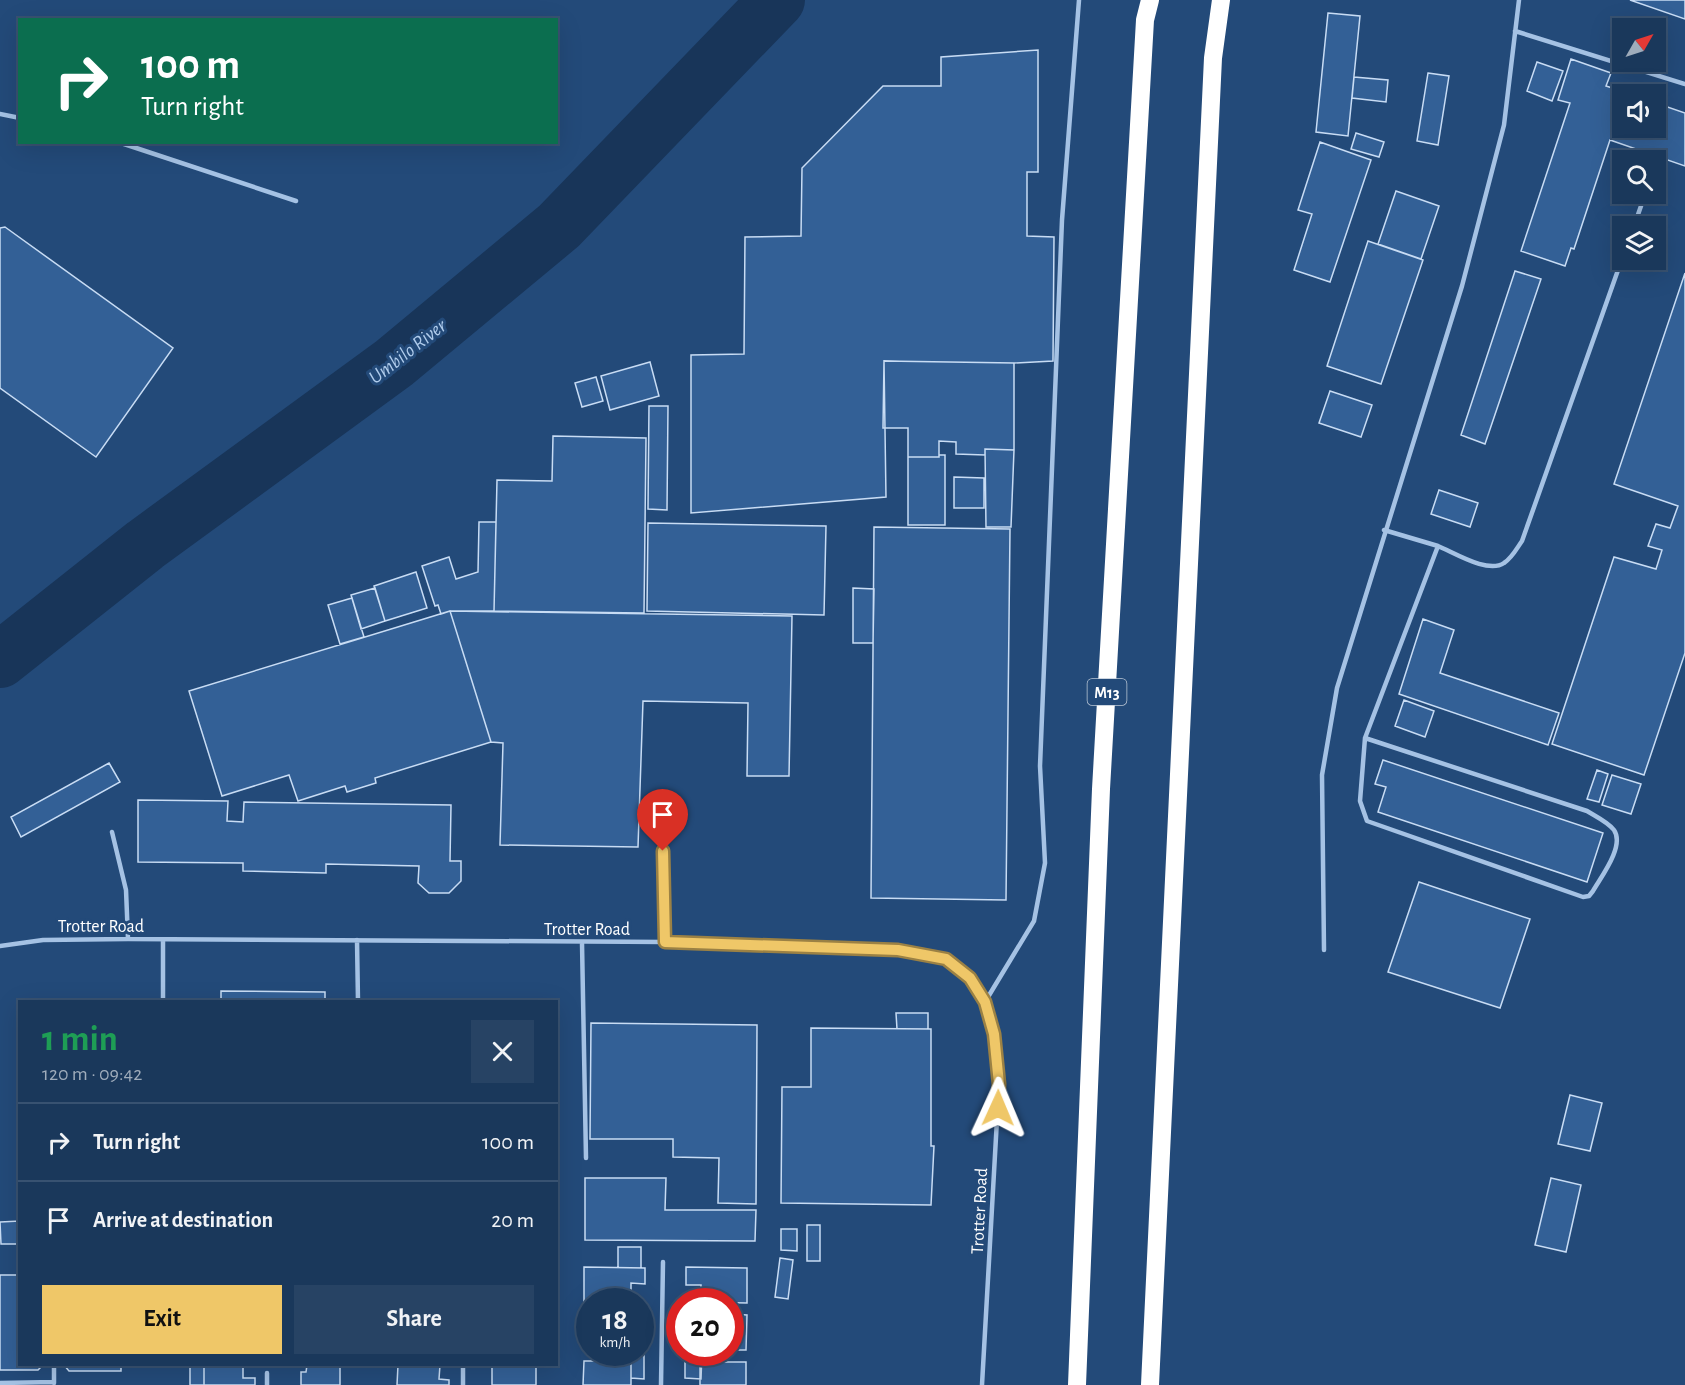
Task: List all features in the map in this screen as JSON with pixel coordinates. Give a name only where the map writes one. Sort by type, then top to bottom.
[{"type":"highway","name":"M13","points":[[1077,1385],[1102,777],[1144,32],[1150,0]]},
{"type":"highway","points":[[1150,1385],[1213,58],[1221,0]]},
{"type":"lane","points":[[985,1002],[1034,921],[1045,863],[1040,766],[1062,220],[1078,0]]},
{"type":"lane","points":[[1324,950],[1322,775],[1337,688],[1384,530],[1395,503],[1462,286],[1504,125],[1520,0]]},
{"type":"lane","points":[[1515,31],[1685,84]]},
{"type":"lane","points":[[0,114],[18,118]]},
{"type":"lane","points":[[124,144],[296,201]]},
{"type":"lane","points":[[1638,216],[1641,206]]},
{"type":"lane","points":[[1384,530],[1438,546],[1491,567],[1502,565],[1510,559],[1522,541],[1618,270]]},
{"type":"lane","points":[[1365,738],[1587,811],[1613,828],[1617,837],[1611,858],[1593,891],[1589,896],[1583,897],[1367,821],[1360,801],[1365,738],[1438,546]]},
{"type":"lane","points":[[112,832],[126,890],[128,939]]},
{"type":"lane","points":[[663,851],[665,942]]},
{"type":"lane","name":"Trotter Road","points":[[0,946],[43,940],[128,939],[665,942],[898,950],[946,959],[970,978],[985,1002],[994,1034],[999,1084],[982,1385]]},
{"type":"lane","points":[[163,940],[163,1000]]},
{"type":"lane","points":[[357,940],[358,1000]]},
{"type":"lane","points":[[582,943],[586,1158]]},
{"type":"lane","points":[[661,1385],[663,1262]]},
{"type":"lane","points":[[0,1383],[54,1384],[54,1366]]},
{"type":"lane","points":[[463,1366],[463,1385]]},
{"type":"lane","points":[[267,1373],[267,1385]]},
{"type":"building","points":[[1630,0],[1685,0],[1685,19]]},
{"type":"building","points":[[1328,13],[1360,16],[1348,136],[1316,132]]},
{"type":"building","points":[[1038,50],[1038,172],[1027,172],[1027,236],[1054,237],[1053,361],[1014,363],[884,361],[886,497],[691,513],[691,355],[744,354],[745,237],[801,236],[802,168],[883,86],[941,86],[941,57]]},
{"type":"building","points":[[1571,59],[1611,73],[1606,86],[1612,88],[1612,138],[1666,138],[1666,106],[1685,113],[1685,166],[1666,159],[1666,150],[1639,150],[1610,140],[1574,249],[1571,248],[1565,266],[1521,251],[1570,103],[1558,100]]},
{"type":"building","points":[[1537,62],[1563,71],[1552,101],[1527,91]]},
{"type":"building","points":[[1428,73],[1449,76],[1438,145],[1417,141]]},
{"type":"building","points":[[1354,77],[1388,80],[1386,102],[1352,98]]},
{"type":"building","points":[[1356,133],[1384,142],[1379,157],[1351,149]]},
{"type":"building","points":[[1320,142],[1371,160],[1330,282],[1294,270],[1312,214],[1298,210]]},
{"type":"building","points":[[1396,191],[1439,206],[1421,259],[1378,244]]},
{"type":"building","points":[[5,227],[173,348],[96,457],[0,388],[0,228]]},
{"type":"building","points":[[1368,241],[1423,260],[1381,384],[1327,366]]},
{"type":"building","points":[[1515,271],[1541,279],[1485,444],[1461,435]]},
{"type":"building","points":[[1685,273],[1685,653],[1644,775],[1552,744],[1614,557],[1656,569],[1662,550],[1648,546],[1656,524],[1670,528],[1678,506],[1614,484]]},
{"type":"building","points":[[884,361],[1014,363],[1014,450],[985,449],[985,455],[956,454],[956,442],[939,441],[939,457],[908,457],[908,428],[883,428]]},
{"type":"building","points":[[650,362],[659,396],[610,410],[601,376]]},
{"type":"building","points":[[596,377],[603,401],[582,407],[575,383]]},
{"type":"building","points":[[1330,391],[1372,405],[1361,437],[1319,423]]},
{"type":"building","points":[[649,406],[668,406],[667,510],[648,509]]},
{"type":"building","points":[[553,436],[646,438],[644,613],[494,611],[497,480],[552,481]]},
{"type":"building","points":[[985,449],[1014,450],[1011,527],[986,527]]},
{"type":"building","points":[[939,455],[945,455],[945,525],[908,525],[908,457],[939,457]]},
{"type":"building","points":[[954,477],[984,478],[984,508],[954,508]]},
{"type":"building","points":[[1439,490],[1478,503],[1470,527],[1431,514]]},
{"type":"building","points":[[479,522],[496,522],[494,611],[450,611],[441,614],[438,605],[435,606],[422,566],[449,557],[456,579],[478,572]]},
{"type":"building","points":[[648,523],[826,526],[824,615],[647,611]]},
{"type":"building","points":[[874,527],[1010,529],[1006,900],[871,898]]},
{"type":"building","points":[[416,572],[427,608],[385,621],[374,586]]},
{"type":"building","points":[[375,588],[385,621],[361,629],[351,595]]},
{"type":"building","points":[[853,588],[874,589],[873,643],[853,643]]},
{"type":"building","points":[[352,598],[364,637],[340,644],[328,605]]},
{"type":"building","points":[[450,611],[792,616],[789,776],[747,776],[748,703],[643,701],[638,847],[500,845],[503,743],[491,742]]},
{"type":"building","points":[[450,611],[491,742],[375,778],[376,783],[347,792],[345,786],[298,801],[289,775],[222,796],[189,691]]},
{"type":"building","points":[[1423,619],[1454,630],[1440,673],[1559,713],[1548,745],[1399,694]]},
{"type":"building","points":[[1404,700],[1434,711],[1425,737],[1395,726]]},
{"type":"building","points":[[1383,760],[1603,833],[1587,882],[1378,812],[1386,787],[1375,784]]},
{"type":"building","points":[[109,763],[120,782],[21,837],[11,817]]},
{"type":"building","points":[[1597,770],[1608,774],[1599,802],[1587,799]]},
{"type":"building","points":[[1612,775],[1641,784],[1631,814],[1602,805]]},
{"type":"building","points":[[138,800],[228,801],[227,821],[243,822],[244,802],[451,805],[450,861],[461,861],[461,881],[449,893],[429,893],[418,883],[419,866],[326,864],[326,873],[243,871],[243,863],[138,862]]},
{"type":"building","points":[[1419,882],[1530,919],[1500,1008],[1388,972]]},
{"type":"building","points":[[221,991],[325,992],[325,1000],[221,1000]]},
{"type":"building","points":[[896,1013],[928,1013],[928,1029],[897,1029]]},
{"type":"building","points":[[591,1023],[757,1025],[756,1204],[718,1203],[719,1158],[673,1157],[673,1139],[590,1139]]},
{"type":"building","points":[[811,1028],[931,1029],[931,1146],[934,1146],[931,1205],[781,1203],[782,1087],[811,1087]]},
{"type":"building","points":[[1570,1095],[1602,1103],[1590,1151],[1558,1144]]},
{"type":"building","points":[[585,1178],[666,1178],[665,1210],[756,1210],[755,1241],[585,1240]]},
{"type":"building","points":[[1551,1178],[1581,1185],[1566,1252],[1535,1245]]},
{"type":"building","points":[[18,1221],[18,1244],[1,1244],[0,1222]]},
{"type":"building","points":[[807,1225],[820,1225],[820,1261],[807,1261]]},
{"type":"building","points":[[781,1229],[797,1229],[797,1251],[781,1250]]},
{"type":"building","points":[[618,1247],[641,1247],[641,1268],[618,1268]]},
{"type":"building","points":[[780,1258],[793,1260],[788,1299],[775,1297]]},
{"type":"building","points":[[584,1267],[645,1268],[645,1284],[631,1283],[631,1288],[584,1288]]},
{"type":"building","points":[[686,1267],[747,1268],[747,1303],[744,1303],[744,1288],[701,1288],[701,1285],[686,1285]]},
{"type":"building","points":[[0,1275],[18,1275],[18,1366],[42,1366],[38,1370],[0,1370]]},
{"type":"building","points":[[744,1315],[747,1315],[746,1350],[744,1350]]},
{"type":"building","points":[[746,1362],[746,1385],[700,1385],[700,1366],[744,1366]]},
{"type":"building","points":[[65,1366],[121,1366],[121,1371],[69,1371]]},
{"type":"building","points":[[190,1366],[204,1366],[204,1385],[190,1385]]},
{"type":"building","points":[[204,1366],[243,1366],[243,1378],[255,1378],[255,1385],[204,1385]]},
{"type":"building","points":[[307,1366],[340,1366],[340,1385],[301,1385],[301,1372],[306,1372]]},
{"type":"building","points":[[398,1366],[440,1366],[439,1379],[449,1380],[449,1385],[397,1385]]},
{"type":"building","points":[[492,1366],[536,1366],[536,1385],[492,1385]]},
{"type":"building","points":[[584,1366],[631,1366],[631,1385],[583,1385]]},
{"type":"building","points":[[631,1366],[644,1366],[644,1379],[631,1378]]},
{"type":"building","points":[[685,1366],[702,1366],[701,1379],[685,1378]]},
{"type":"waterway","name":"Umbilo River","points":[[0,660],[145,545],[394,363],[559,226],[777,0]]},
{"type":"route","points":[[663,851],[665,942],[898,950],[946,959],[970,978],[985,1002],[994,1034],[999,1084],[998,1108]]}]
